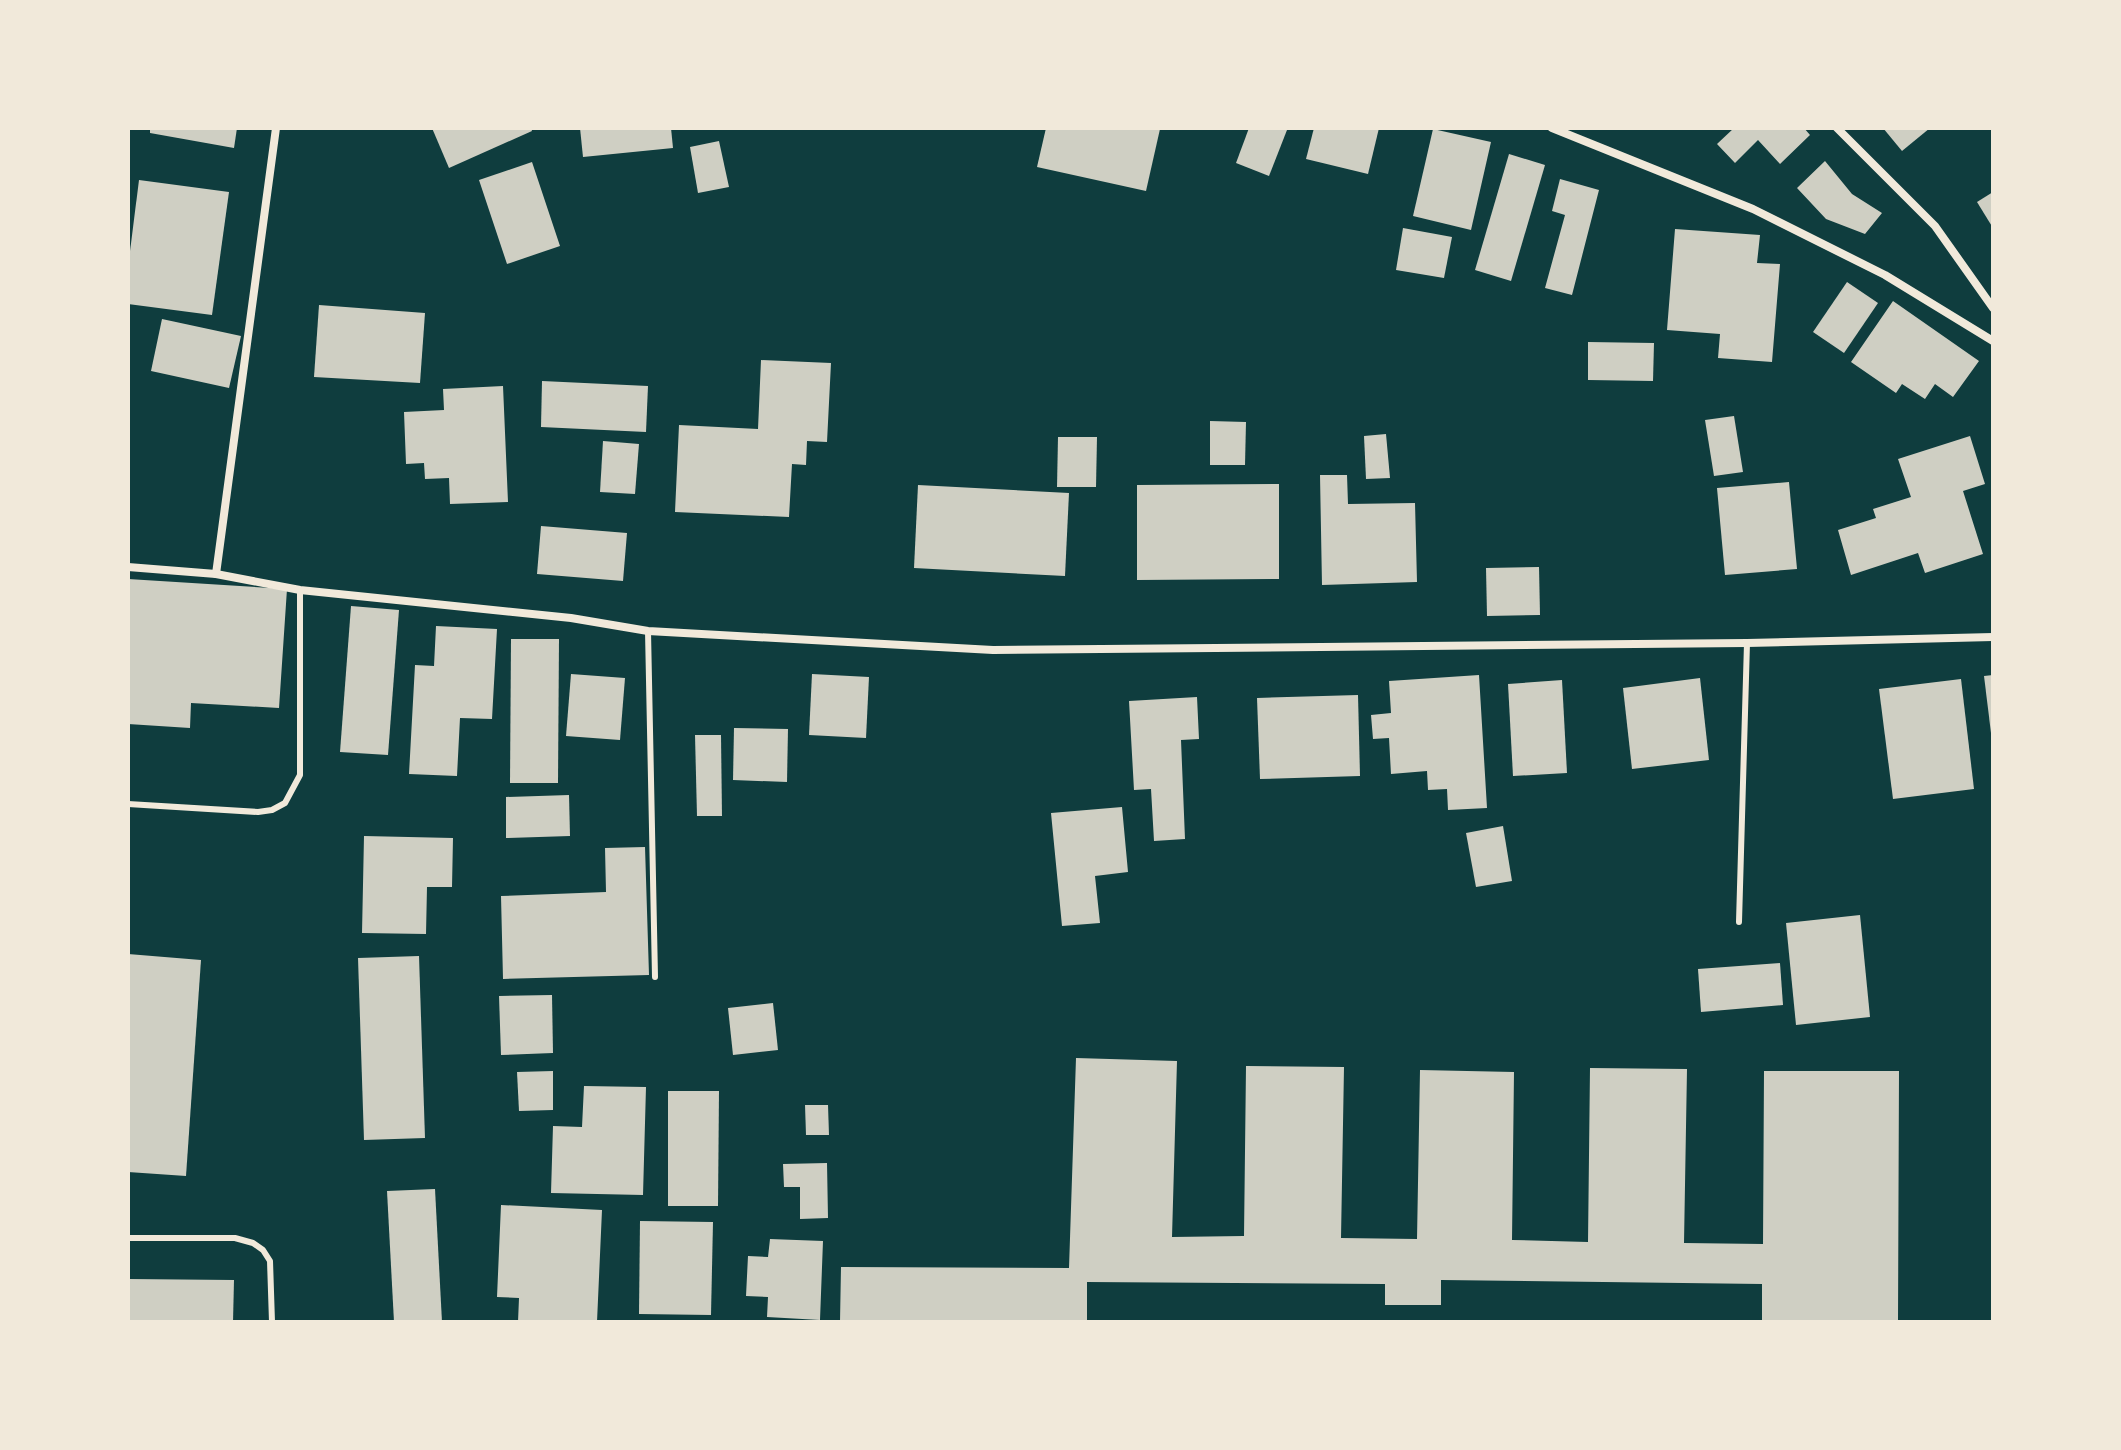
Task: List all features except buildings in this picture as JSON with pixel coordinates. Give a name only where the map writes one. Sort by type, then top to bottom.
[{"type":"street","points":[[216,574],[276,128]]},
{"type":"street","points":[[1552,128],[1753,209],[1885,275],[1993,341]]},
{"type":"street","points":[[1837,128],[1935,226],[1993,308]]},
{"type":"street","points":[[128,567],[216,574],[300,590],[571,618],[648,631],[993,650],[1747,643],[1993,637]]},
{"type":"lane","points":[[128,804],[258,812],[272,810],[285,803],[300,775],[300,590]]},
{"type":"lane","points":[[648,631],[655,977]]},
{"type":"lane","points":[[1739,922],[1747,643]]},
{"type":"lane","points":[[128,1238],[235,1238],[253,1243],[263,1250],[270,1261],[272,1322]]}]
